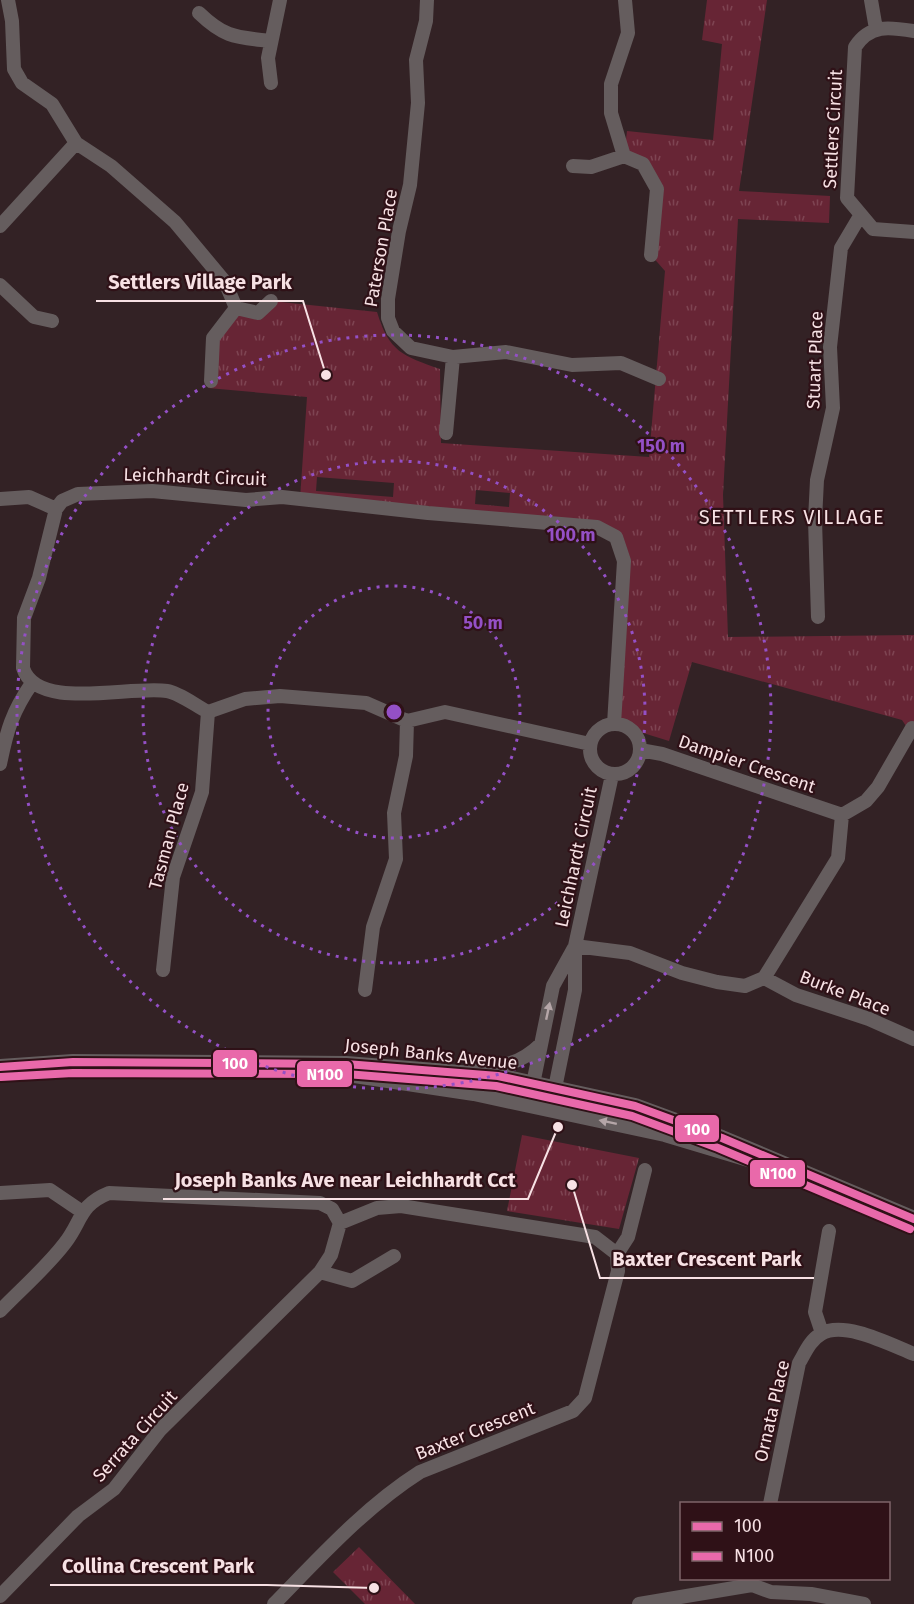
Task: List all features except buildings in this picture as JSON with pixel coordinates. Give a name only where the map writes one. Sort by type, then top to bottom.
[{"type":"street","points":[[8,0],[12,21],[14,69],[22,83],[52,104],[76,142],[111,166],[175,222],[225,282],[236,308]]},
{"type":"street","points":[[272,83],[268,58],[280,0]]},
{"type":"street","name":"Paterson Place","points":[[427,0],[426,21],[416,60],[418,103],[410,185],[397,243],[388,318],[393,331],[411,348],[453,357],[506,352],[572,365],[621,363],[659,379]]},
{"type":"street","points":[[624,156],[611,113],[611,84],[628,33],[625,0]]},
{"type":"street","points":[[871,0],[876,29],[914,31]]},
{"type":"street","points":[[199,13],[217,30],[232,36],[270,41]]},
{"type":"street","name":"Settlers Circuit","points":[[860,216],[847,198],[855,47],[863,35],[876,29]]},
{"type":"street","points":[[0,226],[76,142]]},
{"type":"street","points":[[573,166],[591,167],[624,156],[643,164],[657,189],[651,255]]},
{"type":"street","points":[[860,216],[873,229],[914,232]]},
{"type":"street","name":"Stuart Place","points":[[818,616],[815,520],[818,480],[833,408],[830,347],[841,248],[860,216]]},
{"type":"street","points":[[2,290],[34,317],[51,321]]},
{"type":"street","points":[[236,308],[258,313],[271,301]]},
{"type":"street","points":[[211,381],[213,338],[236,308]]},
{"type":"street","points":[[446,434],[453,357]]},
{"type":"street","name":"Leichhardt Circuit","points":[[56,509],[62,501],[78,494],[152,491],[246,500],[282,496],[428,513],[597,527],[616,537],[624,561],[614,724]]},
{"type":"street","points":[[0,498],[28,497],[56,509],[39,578],[24,618],[23,668],[32,683],[54,693],[168,691],[208,712],[245,699],[280,696],[366,703],[407,722],[445,712],[590,744]]},
{"type":"street","points":[[0,764],[7,728],[15,708],[32,683]]},
{"type":"street","name":"Tasman Place","points":[[163,970],[173,877],[202,792],[208,712]]},
{"type":"street","points":[[364,990],[373,927],[396,859],[394,813],[406,756],[407,722]]},
{"type":"street","points":[[614,724],[632,731],[638,739],[640,750],[634,765],[626,772],[612,775],[597,768],[590,758],[590,744],[598,730],[614,724]]},
{"type":"street","points":[[575,946],[630,953],[682,973],[745,986],[764,978],[837,858],[842,815],[866,801],[878,787],[912,728]]},
{"type":"street","name":"Dampier Crescent","points":[[640,750],[662,754],[842,815]]},
{"type":"street","name":"Leichhardt Circuit","points":[[542,1108],[555,1088],[575,990],[575,946],[612,775]]},
{"type":"street","name":"Leichhardt Circuit","points":[[532,1084],[553,986],[575,946]]},
{"type":"street","name":"Burke Place","points":[[764,978],[796,995],[869,1019],[914,1039]]},
{"type":"street","points":[[428,1072],[510,1065],[530,1054],[541,1044]]},
{"type":"street","name":"Joseph Banks Avenue","points":[[0,1067],[74,1062],[157,1061],[346,1064],[498,1076],[635,1106],[804,1172],[914,1219]]},
{"type":"street","name":"Joseph Banks Avenue","points":[[292,1064],[357,1077],[474,1093],[665,1134],[744,1158],[804,1172]]},
{"type":"street","points":[[532,1084],[542,1108]]},
{"type":"street","name":"Baxter Crescent","points":[[274,1604],[327,1550],[404,1482],[420,1472],[573,1411],[585,1398],[618,1271],[617,1254],[628,1237],[645,1170]]},
{"type":"street","points":[[0,1193],[50,1190],[81,1211]]},
{"type":"street","points":[[0,1311],[65,1243],[81,1211],[95,1198],[109,1193],[320,1203],[332,1209],[340,1223],[376,1208],[401,1206],[595,1237],[617,1254]]},
{"type":"street","name":"Serrata Circuit","points":[[0,1596],[78,1516],[114,1489],[160,1430],[320,1272],[331,1255],[340,1223]]},
{"type":"street","points":[[829,1231],[815,1312],[822,1333],[844,1329],[874,1337],[914,1354]]},
{"type":"street","points":[[320,1272],[352,1281],[394,1256]]},
{"type":"street","name":"Ornata Place","points":[[770,1502],[799,1363],[809,1344],[822,1333]]},
{"type":"street","points":[[639,1604],[753,1582],[771,1592],[811,1594],[864,1604]]},
{"type":"green space","points":[[707,0],[767,0],[739,191],[830,196],[829,223],[738,219],[723,495],[728,637],[914,635],[914,738],[902,720],[692,662],[669,741],[614,724],[624,561],[616,536],[596,527],[300,499],[307,397],[208,388],[213,338],[236,308],[258,313],[271,301],[377,312],[387,336],[399,351],[440,369],[441,443],[649,457],[665,271],[651,255],[657,189],[643,164],[624,156],[627,131],[713,140],[722,44],[702,40]],"holes":[[[317,477],[394,483],[393,497],[316,491]],[[476,490],[510,493],[509,507],[475,504]]]},
{"type":"green space","points":[[522,1135],[639,1158],[619,1229],[507,1211]]},
{"type":"green space","points":[[359,1547],[415,1604],[365,1604],[333,1572]]},
{"type":"transit line","name":"100","points":[[0,1067],[73,1062],[346,1064],[498,1076],[635,1106],[722,1138],[914,1219]]},
{"type":"transit line","name":"N100","points":[[1,1077],[73,1073],[346,1074],[496,1086],[632,1116],[718,1148],[910,1229]]},
{"type":"place","name":"Settlers Village Park","points":[[326,375]]},
{"type":"place","name":"Joseph Banks Ave near Leichhardt Cct","points":[[558,1127]]},
{"type":"place","name":"Baxter Crescent Park","points":[[572,1185]]},
{"type":"place","name":"Collina Crescent Park","points":[[374,1588]]},
{"type":"district","name":"SETTLERS VILLAGE","points":[[792,517]]}]
